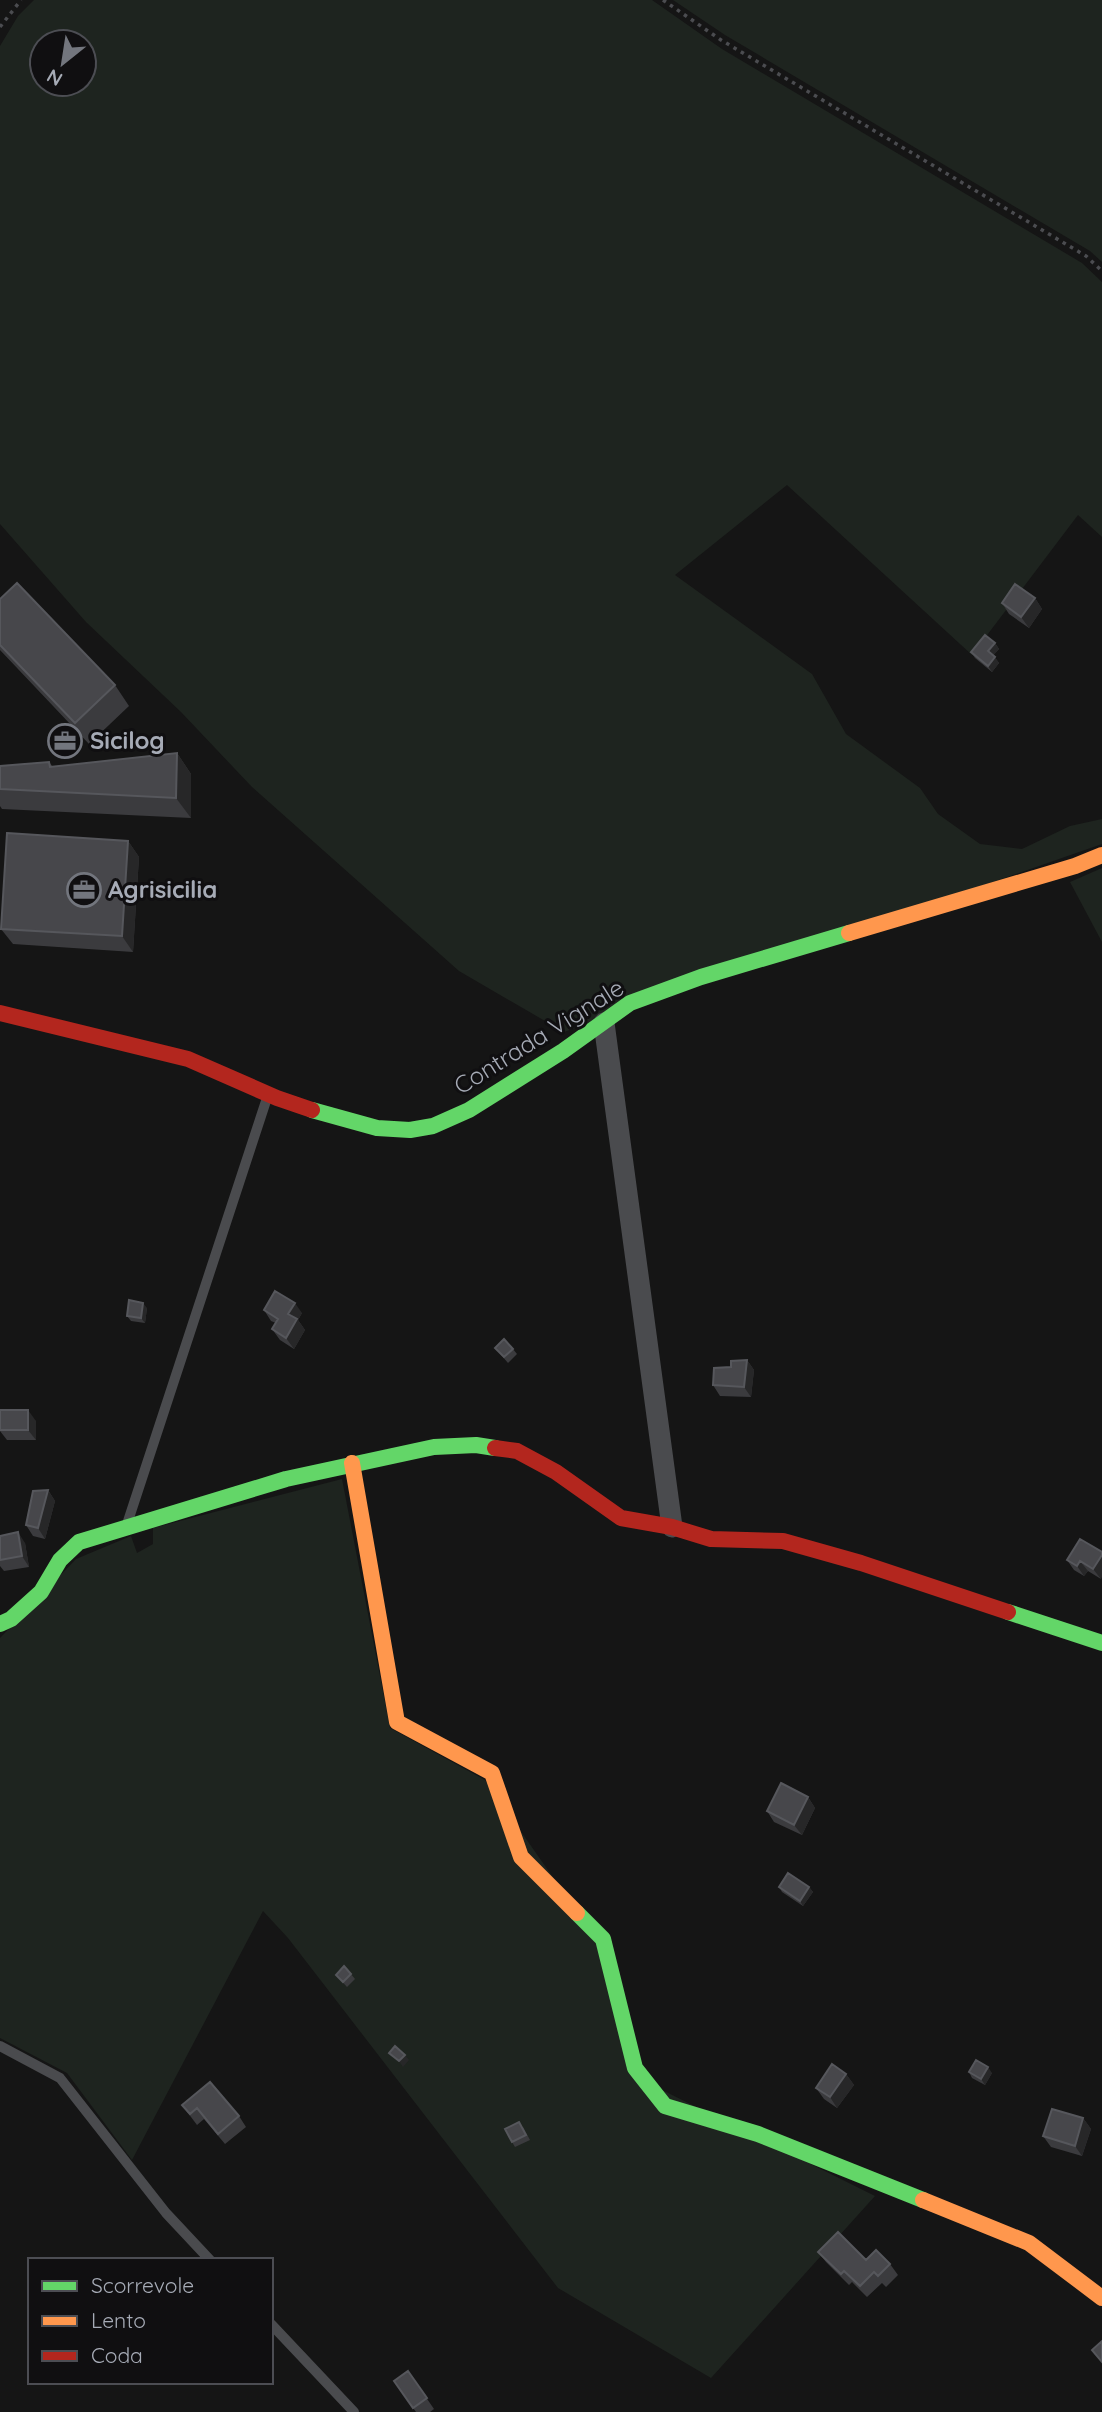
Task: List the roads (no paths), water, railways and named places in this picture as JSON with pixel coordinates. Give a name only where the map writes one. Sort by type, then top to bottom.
[{"type":"street","name":"Contrada Vignale","points":[[0,1013],[188,1059],[315,1111],[377,1128],[410,1130],[433,1126],[469,1110],[604,1023],[630,1003],[701,977],[1075,866],[1102,855]]},
{"type":"street","points":[[604,1023],[672,1527]]},
{"type":"street","points":[[0,1624],[11,1619],[41,1592],[60,1560],[79,1542],[286,1479],[434,1447],[476,1445],[517,1451],[556,1472],[621,1518],[672,1527],[711,1539],[783,1541],[861,1563],[1102,1643]]},
{"type":"street","points":[[352,1464],[397,1722],[492,1773],[521,1857],[603,1939],[635,2068],[665,2106],[758,2134],[1028,2244],[1102,2298]]},
{"type":"lane","points":[[126,1527],[268,1094]]},
{"type":"lane","points":[[0,2046],[60,2078],[166,2213],[208,2258]]},
{"type":"lane","points":[[273,2326],[354,2412]]},
{"type":"place","name":"Sicilog","points":[[65,741]]},
{"type":"place","name":"Agrisicilia","points":[[84,890]]}]
